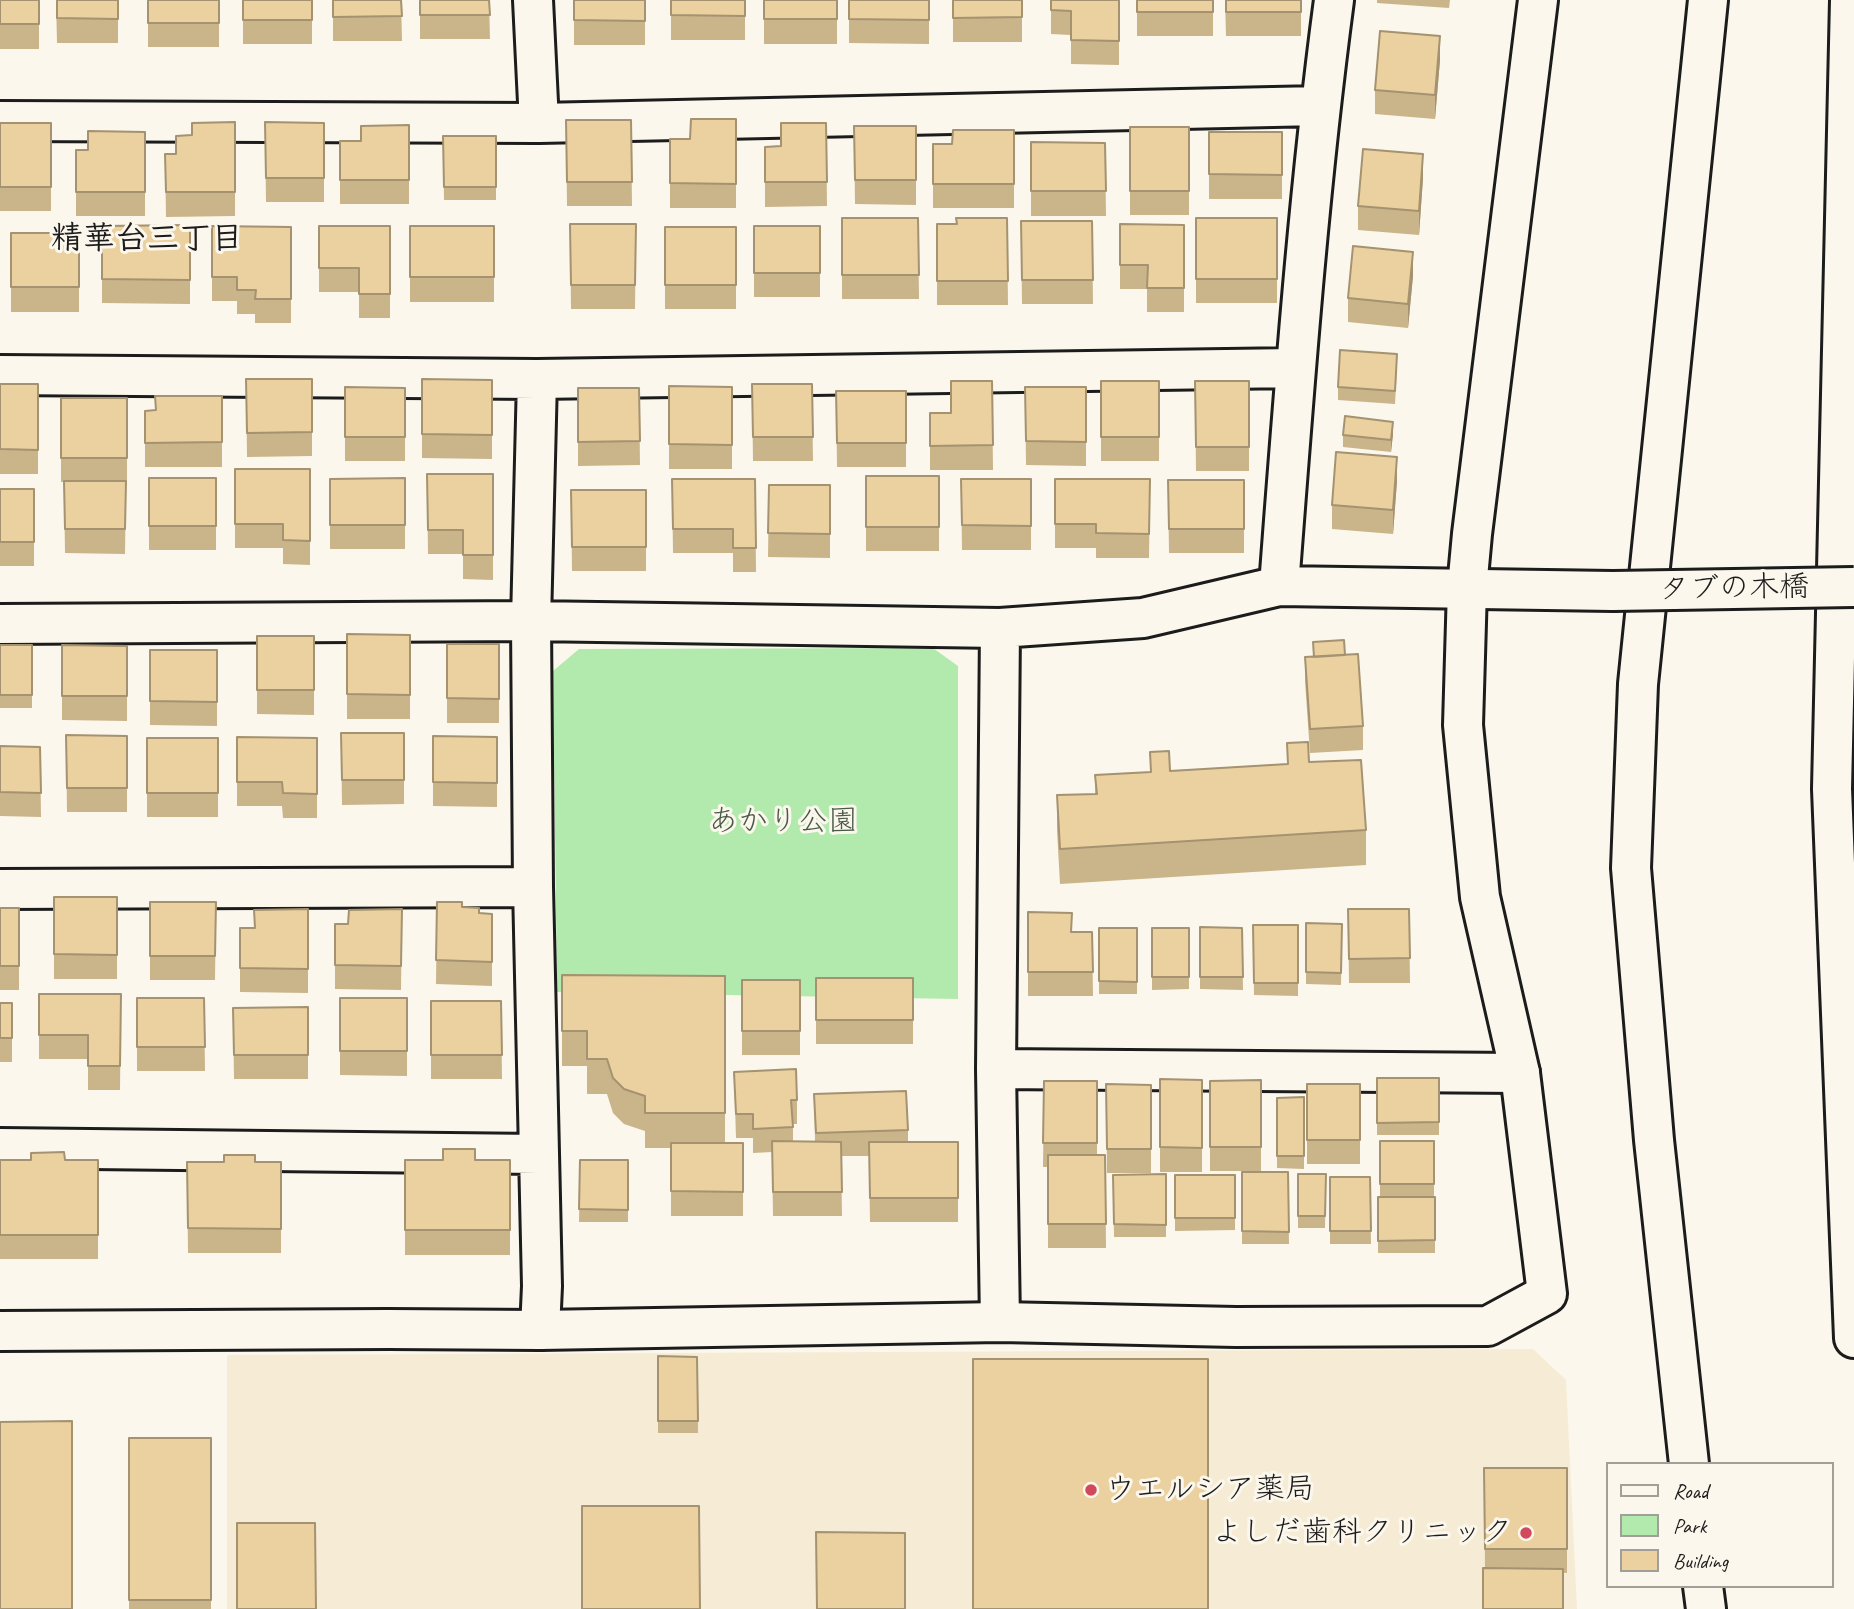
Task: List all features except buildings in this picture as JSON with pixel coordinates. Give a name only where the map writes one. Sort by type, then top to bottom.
[{"type":"main road","points":[[533,0],[539,123]]},
{"type":"main road","points":[[1279,586],[1295,368],[1320,106],[1334,0]]},
{"type":"main road","points":[[0,1331],[540,1331],[1000,1322],[1488,1326],[1548,1294],[1520,1073],[1480,897],[1463,725],[1467,588],[1472,534],[1538,0]]},
{"type":"main road","points":[[1689,1462],[1654,1140],[1631,869],[1638,684],[1708,0]]},
{"type":"main road","points":[[1850,0],[1832,789],[1854,1338]]},
{"type":"main road","points":[[0,121],[539,123],[1320,106]]},
{"type":"main road","points":[[0,375],[537,379],[1295,368]]},
{"type":"main road","points":[[537,379],[531,621],[540,1331]]},
{"type":"main road","name":"タブの木橋","points":[[0,624],[531,621],[1000,628],[1143,618],[1279,586],[1614,590],[1854,587]]},
{"type":"main road","points":[[1000,628],[996,1069],[1000,1322]]},
{"type":"main road","points":[[0,889],[533,887]]},
{"type":"main road","points":[[996,1069],[1520,1073]]},
{"type":"main road","points":[[0,1148],[538,1154]]},
{"type":"main road","points":[[1703,1588],[1706,1609]]},
{"type":"shaded area","points":[[1533,1349],[1566,1380],[1577,1609],[227,1609],[227,1355]]},
{"type":"green space","name":"あかり公園","points":[[933,648],[958,666],[958,999],[557,992],[553,671],[579,649]]},
{"type":"place","name":"ウエルシア薬局","points":[[1091,1490]]},
{"type":"place","name":"よしだ歯科クリニック","points":[[1526,1533]]},
{"type":"district","name":"精華台三丁目","points":[[147,240]]}]
